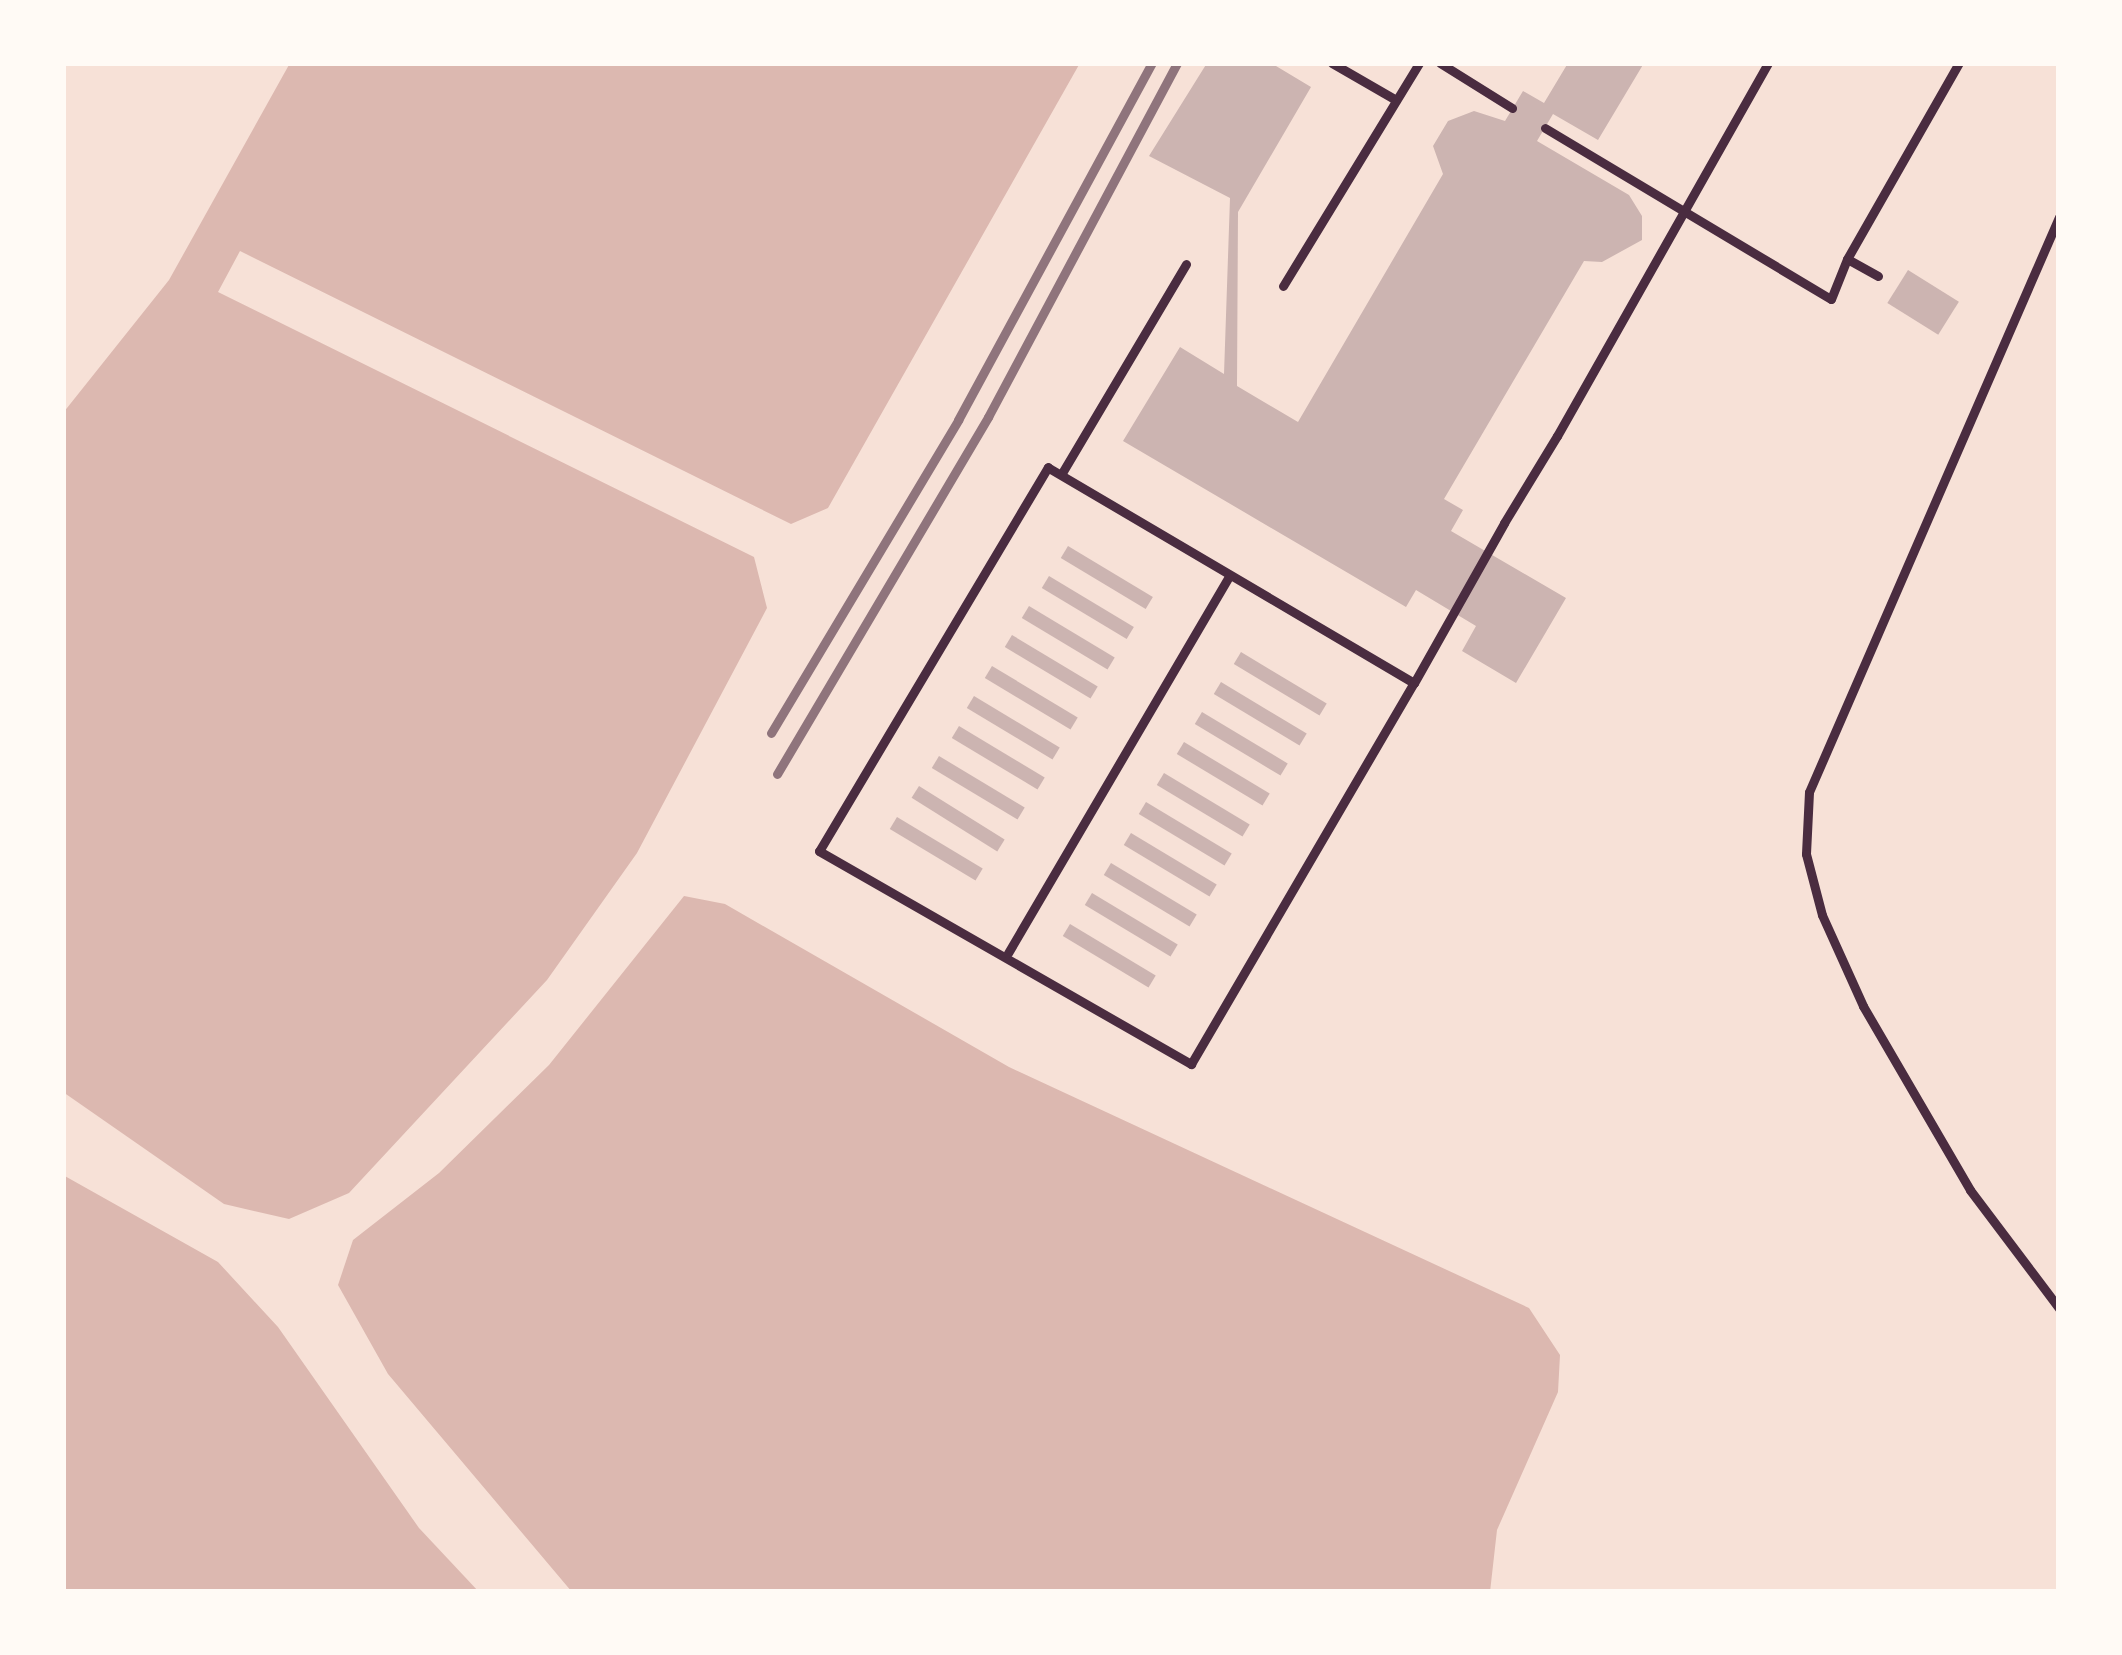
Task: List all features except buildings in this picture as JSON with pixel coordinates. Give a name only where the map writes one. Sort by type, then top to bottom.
[{"type":"lane","points":[[1331,63],[1396,100]]},
{"type":"lane","points":[[1283,286],[1419,63]]},
{"type":"lane","points":[[1440,63],[1512,109]]},
{"type":"lane","points":[[1414,683],[1048,466],[819,851],[1008,953],[1191,1064],[1414,683],[1768,63]]},
{"type":"lane","points":[[1545,128],[1831,299],[1847,259],[1959,63]]},
{"type":"lane","points":[[2059,218],[1809,792],[1806,854],[1822,915],[1863,1006],[1970,1190],[2059,1308]]},
{"type":"lane","points":[[1847,259],[1878,276]]},
{"type":"lane","points":[[1062,473],[1186,264]]},
{"type":"lane","points":[[1008,953],[1229,577]]},
{"type":"shaded area","points":[[290,63],[1080,63],[828,508],[791,524],[240,251],[218,292],[754,557],[767,608],[637,853],[547,980],[349,1193],[289,1219],[224,1204],[63,1092],[63,413],[169,280]]},
{"type":"shaded area","points":[[684,896],[725,904],[1009,1067],[1529,1308],[1560,1355],[1558,1392],[1497,1530],[1490,1592],[572,1592],[388,1374],[338,1285],[353,1240],[439,1173],[549,1065]]},
{"type":"shaded area","points":[[63,1175],[218,1262],[278,1327],[419,1528],[479,1592],[63,1592]]},
{"type":"railway","points":[[771,733],[958,420],[1152,63]]},
{"type":"railway","points":[[777,774],[988,417],[1177,63]]}]
